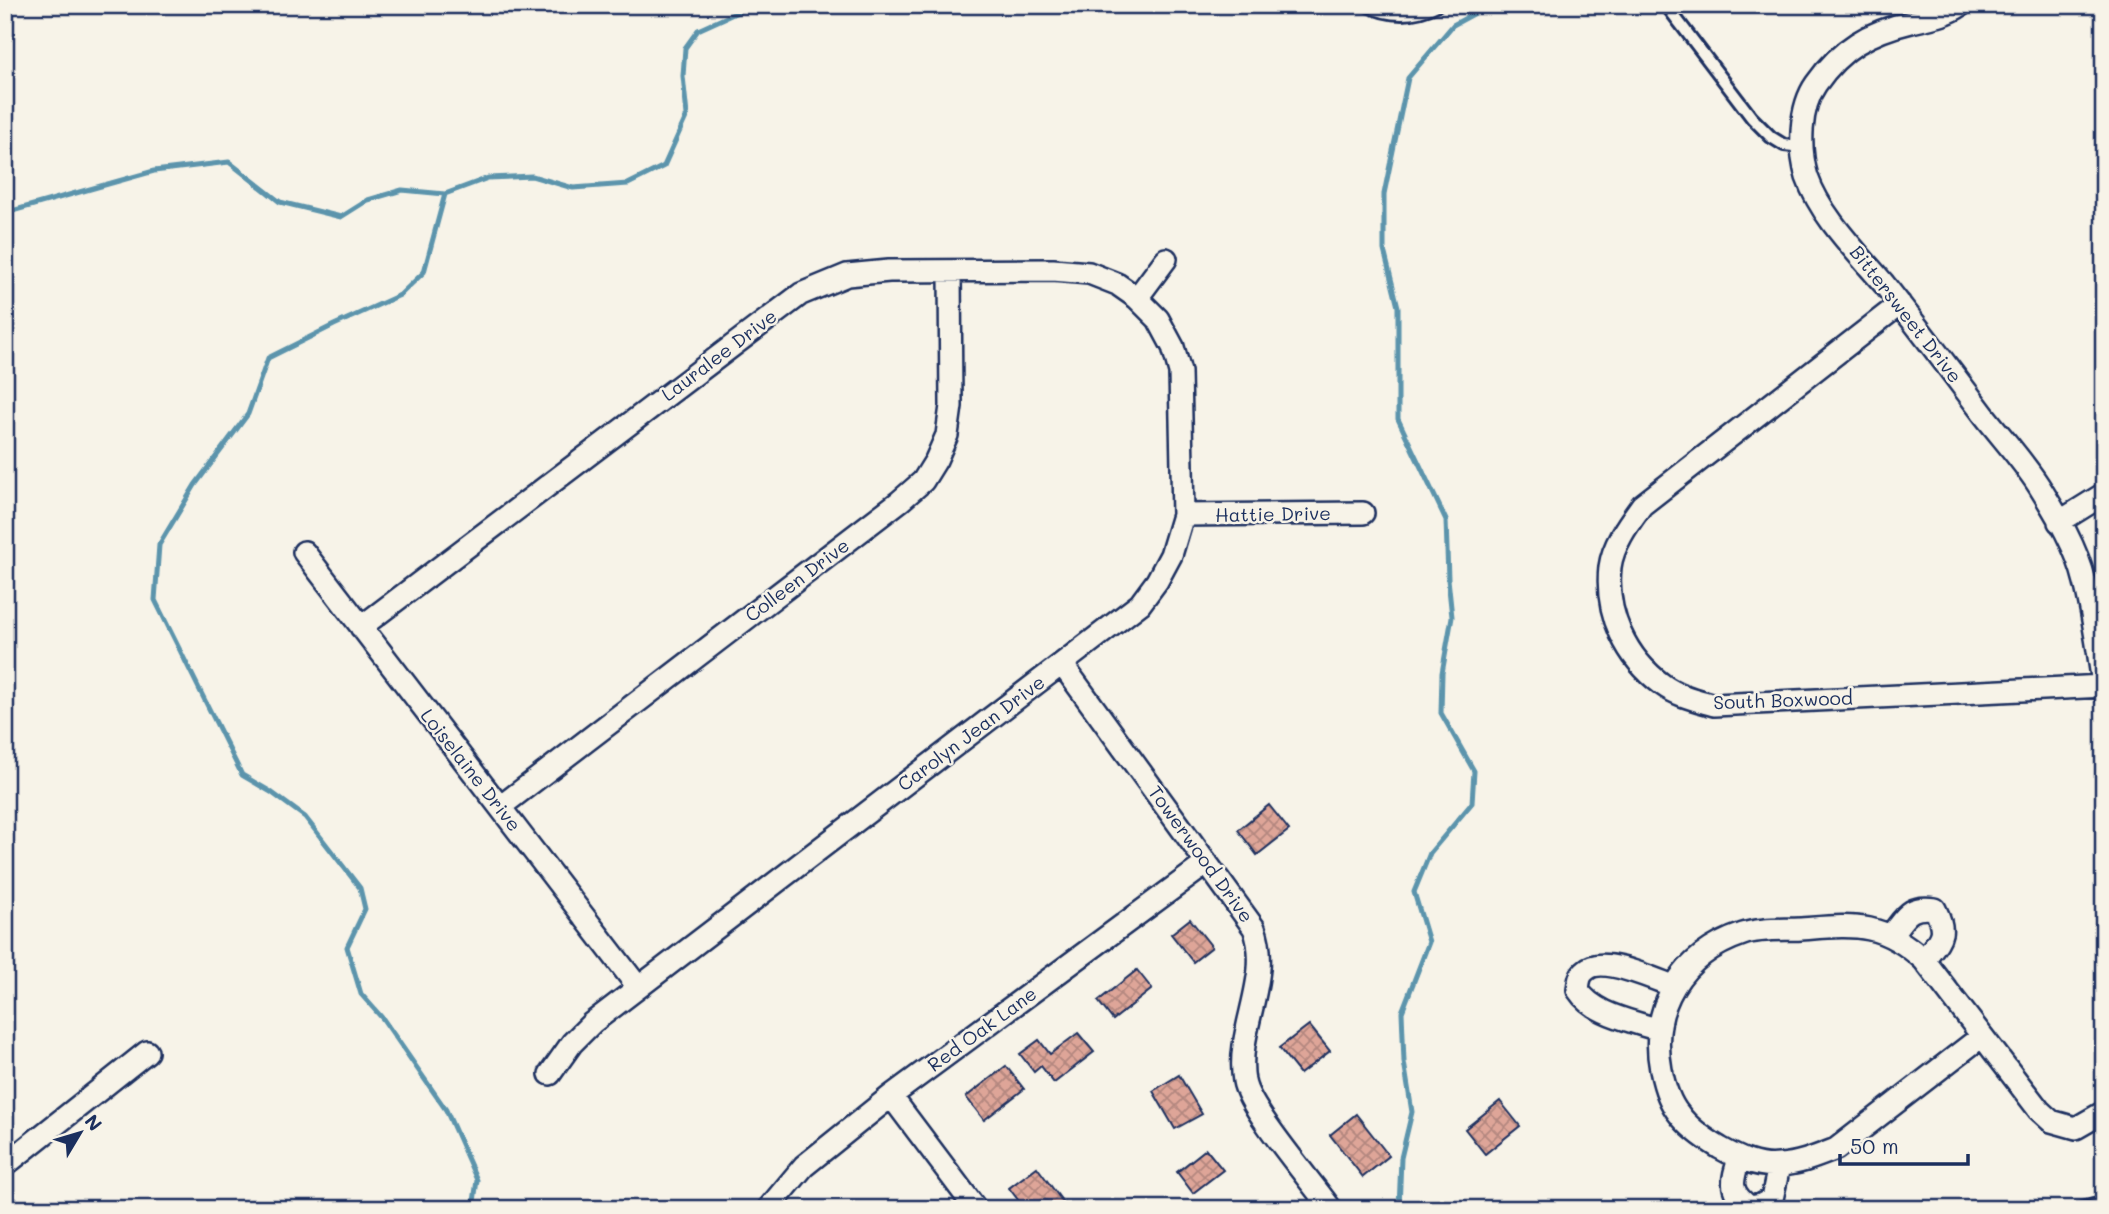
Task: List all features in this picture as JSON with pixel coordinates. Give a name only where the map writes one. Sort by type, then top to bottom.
[{"type":"street","name":"Bittersweet Drive","points":[[1961,5],[1941,15],[1894,26],[1870,36],[1838,57],[1814,87],[1806,107],[1803,147],[1807,174],[1815,195],[1829,217],[1900,304],[2038,485],[2074,551],[2085,580],[2104,692]]},
{"type":"street","points":[[1137,298],[1166,260]]},
{"type":"street","name":"Lauralee Drive","points":[[361,627],[801,294],[846,275],[889,271],[1053,270],[1089,273],[1117,284],[1137,298]]},
{"type":"street","name":"Colleen Drive","points":[[500,807],[923,481],[947,435],[951,406],[950,272]]},
{"type":"street","name":"Carolyn Jean Drive","points":[[550,1074],[572,1043],[592,1023],[1140,604],[1171,555],[1183,515],[1180,372],[1172,347],[1158,319],[1137,298]]},
{"type":"street","name":"South Boxwood","points":[[1900,304],[1642,505],[1623,533],[1610,565],[1613,611],[1628,649],[1665,687],[1714,705],[2103,686]]},
{"type":"street","points":[[2059,522],[2104,494]]},
{"type":"street","name":"Hattie Drive","points":[[1183,515],[1363,513]]},
{"type":"street","name":"Loiselaine Drive","points":[[304,552],[638,987]]},
{"type":"street","name":"Towerwood Drive","points":[[1062,664],[1250,922],[1261,945],[1260,963],[1241,1058],[1244,1084],[1255,1106],[1331,1209]]},
{"type":"street","name":"Red Oak Lane","points":[[768,1209],[804,1166],[891,1097],[1208,863]]},
{"type":"street","points":[[1891,935],[1908,913],[1919,906],[1935,909],[1943,924],[1941,937],[1924,960]]},
{"type":"street","points":[[1982,1036],[1836,1149],[1810,1159],[1779,1166],[1739,1159],[1705,1139],[1678,1114],[1664,1086],[1658,1054],[1658,1030],[1673,986],[1703,955],[1724,942],[1745,933],[1841,926],[1870,928],[1891,935],[1924,960],[2039,1110],[2051,1121],[2076,1128],[2104,1112]]},
{"type":"street","points":[[1658,1030],[1585,1001],[1578,990],[1580,977],[1587,967],[1601,964],[1673,986]]},
{"type":"street","points":[[5,1165],[147,1052]]},
{"type":"street","points":[[891,1097],[976,1209]]},
{"type":"street","points":[[1739,1159],[1732,1181],[1738,1199],[1750,1207],[1772,1199],[1779,1166]]},
{"type":"lane","points":[[1366,5],[1377,11],[1406,15],[1437,5]]},
{"type":"lane","points":[[1666,5],[1752,118],[1771,137],[1784,145],[1803,147]]},
{"type":"lane","points":[[2080,1209],[2104,1202]]},
{"type":"building","points":[[1269,805],[1289,830],[1257,855],[1238,830]]},
{"type":"building","points":[[1190,919],[1212,947],[1193,962],[1171,934]]},
{"type":"building","points":[[1137,970],[1152,989],[1113,1020],[1098,1001]]},
{"type":"building","points":[[1309,1025],[1330,1051],[1300,1074],[1279,1048]]},
{"type":"building","points":[[1078,1033],[1094,1052],[1054,1083],[1041,1066],[1034,1072],[1020,1054],[1039,1040],[1050,1054]]},
{"type":"building","points":[[1006,1066],[1024,1089],[984,1120],[966,1097]]},
{"type":"building","points":[[1179,1075],[1202,1114],[1175,1129],[1153,1091]]},
{"type":"building","points":[[1500,1101],[1520,1126],[1485,1154],[1465,1129]]},
{"type":"building","points":[[1356,1114],[1389,1156],[1363,1177],[1330,1135]]},
{"type":"building","points":[[1206,1149],[1223,1170],[1193,1193],[1177,1172]]},
{"type":"building","points":[[1037,1167],[1068,1209],[1025,1209],[1009,1188]]},
{"type":"waterway","points":[[5,213],[154,171],[229,162],[280,202],[341,217],[368,200],[402,190],[445,194],[488,178],[532,176],[573,188],[628,184],[664,166],[687,115],[683,76],[685,48],[698,30],[753,5]]},
{"type":"waterway","points":[[1399,1209],[1401,1158],[1412,1112],[1404,1062],[1402,1012],[1429,942],[1414,892],[1430,853],[1472,803],[1474,771],[1441,713],[1442,673],[1452,617],[1446,520],[1398,419],[1398,307],[1384,250],[1384,194],[1408,78],[1453,25],[1490,5]]},
{"type":"waterway","points":[[445,194],[424,272],[400,295],[268,358],[248,414],[195,485],[159,545],[155,600],[242,775],[305,817],[360,888],[365,909],[347,947],[361,994],[383,1019],[446,1110],[477,1180],[473,1209]]}]
